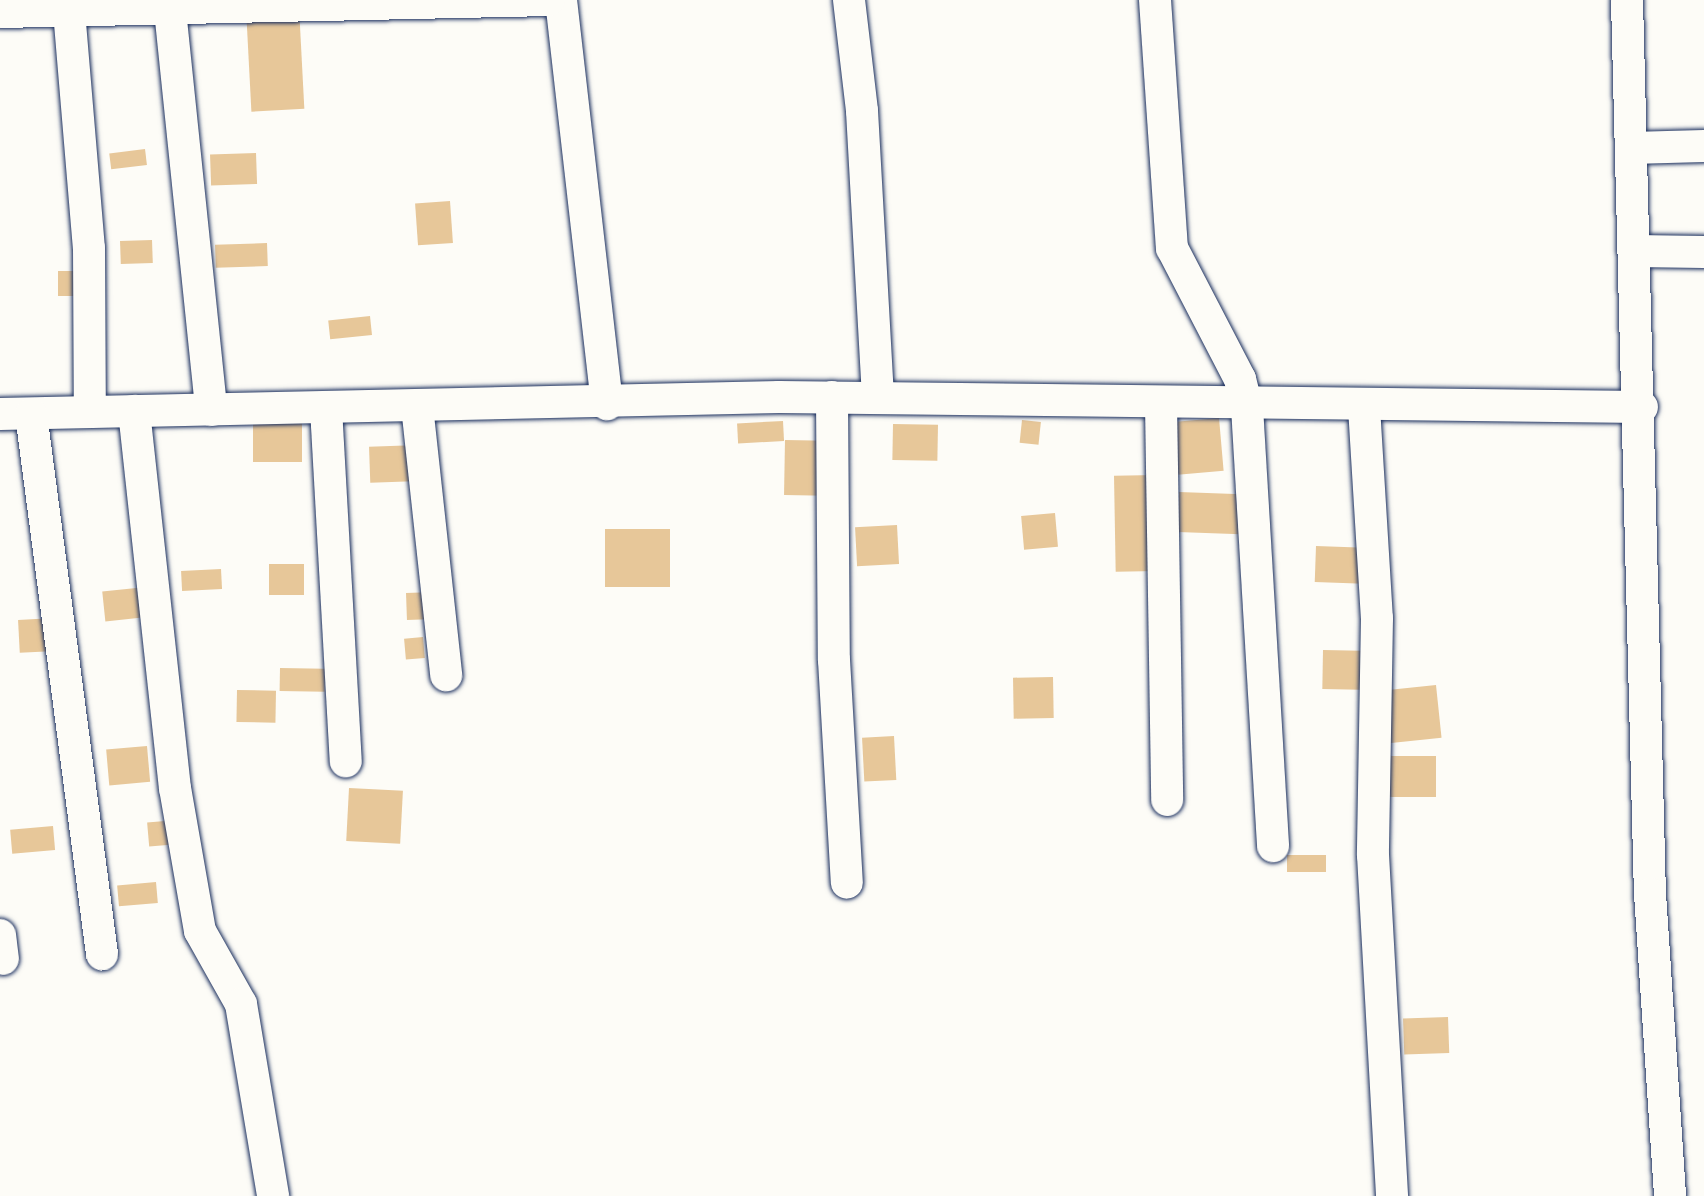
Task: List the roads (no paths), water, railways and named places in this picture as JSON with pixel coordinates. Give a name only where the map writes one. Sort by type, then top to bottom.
[{"type":"street","points":[[8,8],[69,11],[109,5],[170,10],[549,0]]},
{"type":"street","points":[[561,0],[607,404]]},
{"type":"street","points":[[849,0],[862,112],[878,398]]},
{"type":"street","points":[[1154,0],[1172,248],[1240,379],[1248,407],[1273,846]]},
{"type":"street","points":[[1626,0],[1642,407],[1650,894],[1670,1196]]},
{"type":"street","points":[[170,10],[211,410]]},
{"type":"street","points":[[69,11],[89,248],[90,412]]},
{"type":"street","points":[[1631,148],[1704,146]]},
{"type":"street","points":[[1636,251],[1704,252]]},
{"type":"street","points":[[832,397],[834,660],[848,883]]},
{"type":"street","points":[[102,954],[16,414],[832,397],[1248,407],[1642,407]]},
{"type":"street","points":[[1160,404],[1168,800]]},
{"type":"street","points":[[418,406],[446,675]]},
{"type":"street","points":[[1364,407],[1378,618],[1373,854],[1392,1196]]},
{"type":"street","points":[[326,408],[346,761]]},
{"type":"street","points":[[134,411],[175,788],[200,930],[241,1004],[273,1196]]}]
